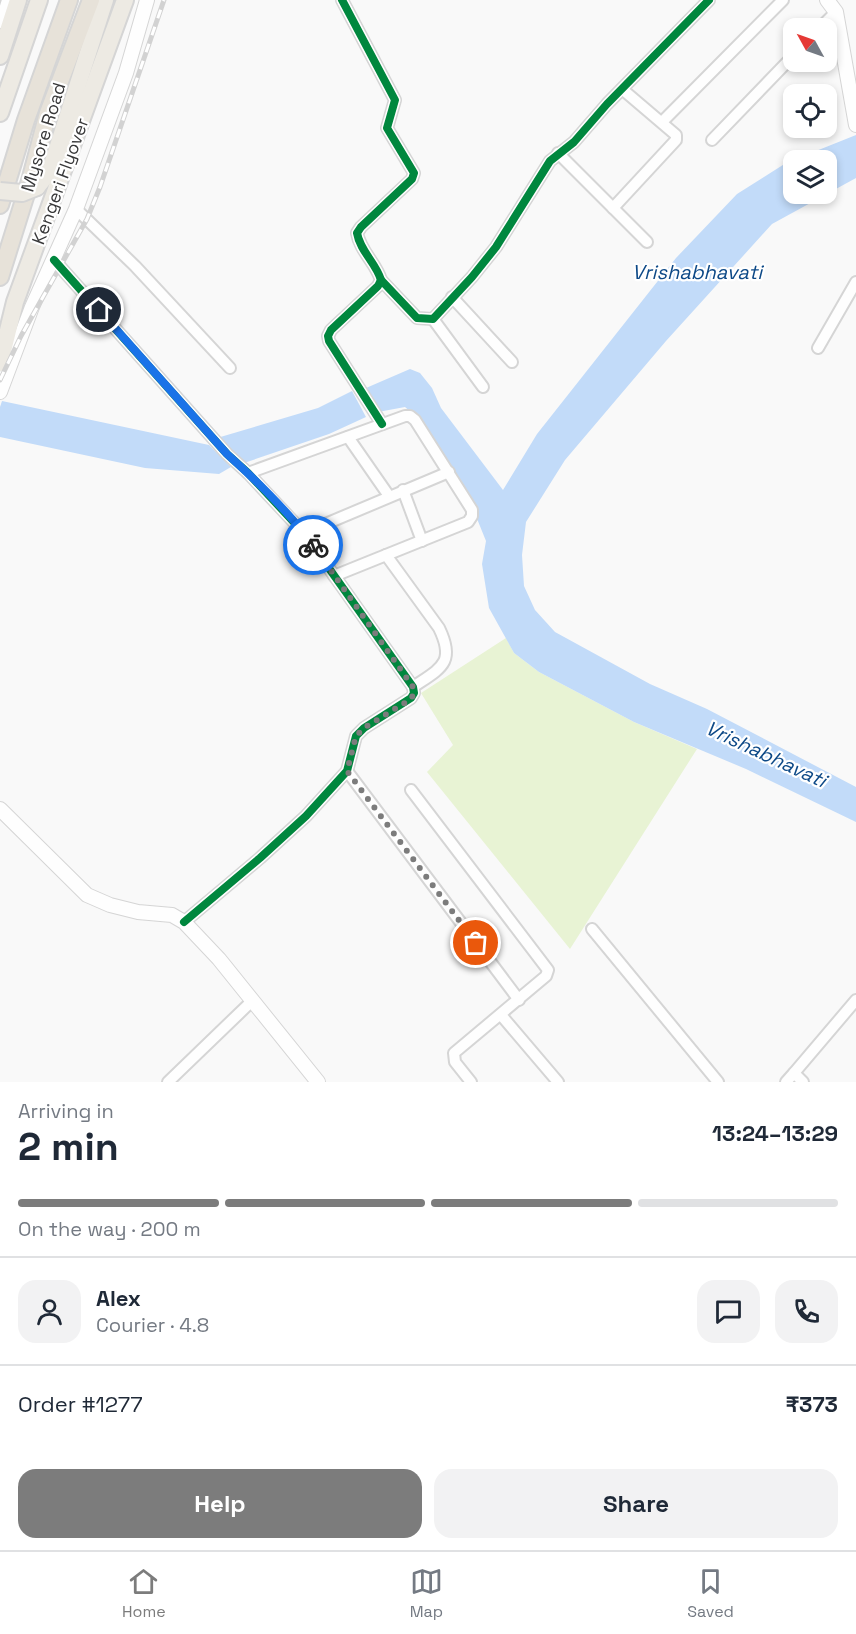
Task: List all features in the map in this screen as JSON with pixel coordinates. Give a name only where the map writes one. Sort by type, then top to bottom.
[{"type":"highway","name":"Mysore Road","points":[[0,205],[26,120],[69,0]]},
{"type":"highway","name":"Mysore Road","points":[[0,277],[30,181],[48,112],[91,0]]},
{"type":"main road","points":[[0,56],[18,0]]},
{"type":"main road","points":[[0,113],[39,0]]},
{"type":"main road","name":"Kengeri Flyover","points":[[0,192],[22,194],[37,188],[50,171],[105,0]]},
{"type":"main road","name":"Kengeri Flyover","points":[[0,363],[15,302],[125,0]]},
{"type":"street","points":[[0,22],[7,0]]},
{"type":"street","points":[[0,392],[32,308],[76,209],[126,74],[147,0]]},
{"type":"street","points":[[342,0],[395,100],[387,128],[414,173],[412,179],[361,227],[357,233],[358,240],[379,272],[381,280],[417,318],[433,319]]},
{"type":"street","points":[[433,319],[496,247],[550,161],[574,142],[709,0]]},
{"type":"street","points":[[663,122],[783,0]]},
{"type":"street","points":[[825,18],[833,4]]},
{"type":"street","points":[[833,4],[847,66],[856,126]]},
{"type":"street","points":[[712,140],[783,67]]},
{"type":"street","points":[[613,208],[676,140],[674,132],[622,89]]},
{"type":"street","points":[[558,153],[647,242]]},
{"type":"street","points":[[76,209],[135,266],[230,368]]},
{"type":"street","points":[[54,260],[227,454],[304,533],[413,687],[414,693],[411,699],[364,728],[356,736],[347,771],[298,823],[184,922]]},
{"type":"street","points":[[379,420],[328,336],[331,330],[378,286],[381,280]]},
{"type":"street","points":[[818,348],[856,282]]},
{"type":"street","points":[[452,297],[512,362]]},
{"type":"street","points":[[433,319],[483,387]]},
{"type":"street","points":[[248,473],[348,437],[379,420],[405,416],[410,416],[415,420],[472,510],[472,516],[468,522],[334,576]]},
{"type":"street","points":[[348,437],[388,496]]},
{"type":"street","points":[[304,533],[448,472]]},
{"type":"street","points":[[403,490],[422,540]]},
{"type":"street","points":[[386,555],[439,628],[445,640],[447,653],[442,667],[413,687]]},
{"type":"street","points":[[347,771],[519,1000]]},
{"type":"street","points":[[411,790],[548,970],[546,976],[501,1016],[454,1053],[455,1062],[471,1082]]},
{"type":"street","points":[[0,808],[87,895],[138,912],[172,915],[184,922],[219,959],[318,1082]]},
{"type":"street","points":[[592,929],[718,1082]]},
{"type":"street","points":[[786,1082],[856,1000]]},
{"type":"street","points":[[168,1082],[252,1001]]},
{"type":"street","points":[[501,1016],[558,1082]]},
{"type":"street","points":[[794,1073],[803,1082]]},
{"type":"green space","points":[[506,638],[514,653],[539,672],[634,722],[697,749],[570,949],[427,772],[453,745],[421,693]]},
{"type":"water","name":"Vrishabhavati","points":[[856,135],[856,178],[837,188],[837,150],[818,150]]},
{"type":"water","name":"Vrishabhavati","points":[[783,165],[783,204],[809,204],[772,224],[666,341],[565,460],[526,522],[522,555],[524,586],[535,610],[555,632],[650,684],[707,709],[856,787],[856,822],[746,769],[634,722],[539,672],[514,653],[489,608],[482,564],[486,541],[467,494],[422,422],[405,407],[378,412],[366,388],[410,369],[420,373],[432,388],[441,408],[503,490],[537,434],[676,258],[737,194]]},
{"type":"water","points":[[352,391],[366,417],[329,434],[241,464],[217,438],[318,408]]},
{"type":"water","points":[[2,401],[209,445],[231,467],[219,474],[145,468],[0,437]]},
{"type":"railway","points":[[0,380],[21,336],[87,219],[164,0]]},
{"type":"cycle path","points":[[342,0],[395,100],[387,128],[414,173],[412,179],[357,233],[361,246],[381,280],[378,286],[331,330],[328,336],[382,424]]},
{"type":"cycle path","points":[[381,280],[417,318],[433,319],[496,247],[550,161],[574,142],[607,104],[709,0]]},
{"type":"cycle path","points":[[54,260],[227,454],[304,533],[413,687],[414,693],[411,698],[364,728],[356,736],[347,771],[306,816],[184,922]]},
{"type":"way so far","points":[[313,545],[413,687],[414,693],[411,699],[364,728],[356,736],[347,771],[476,943]]},
{"type":"route","points":[[99,310],[227,454],[248,473],[313,545]]}]
